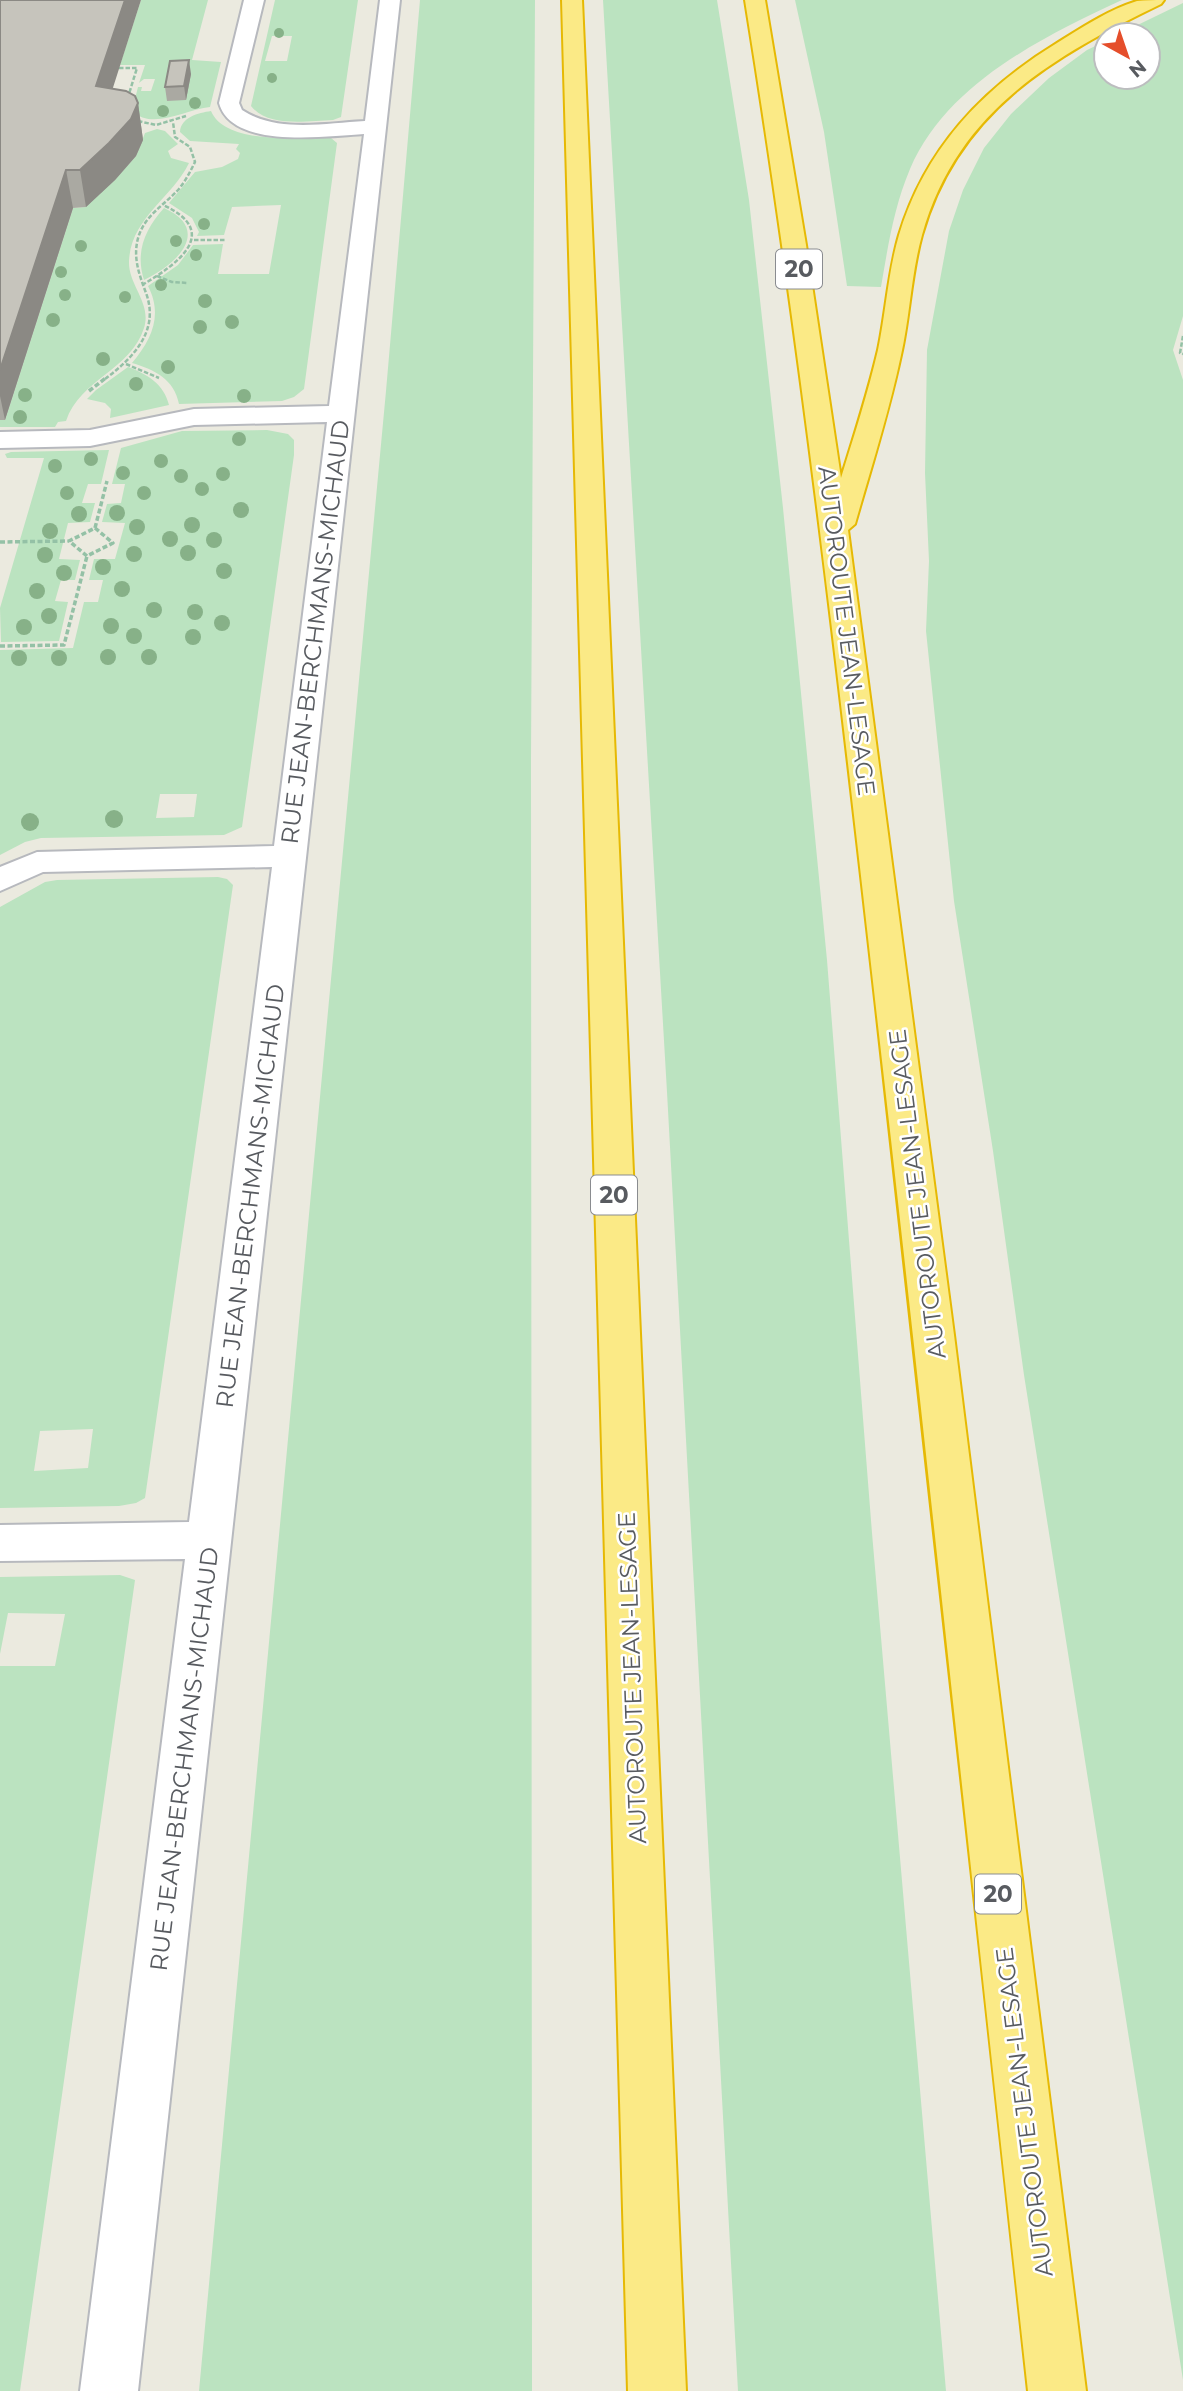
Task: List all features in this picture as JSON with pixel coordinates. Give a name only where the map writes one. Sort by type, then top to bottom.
[{"type":"highway","name":"AUTOROUTE JEAN-LESAGE","points":[[572,0],[657,2391]]},
{"type":"highway","name":"AUTOROUTE JEAN-LESAGE","points":[[755,0],[787,187],[837,540],[940,1382],[1057,2391]]},
{"type":"highway","points":[[837,540],[889,355],[911,234],[939,165],[984,104],[1023,72],[1071,42],[1154,0]]},
{"type":"street","points":[[254,0],[229,103],[232,113],[256,126],[281,129],[375,127]]},
{"type":"street","name":"RUE JEAN-BERCHMANS-MICHAUD","points":[[110,2391],[390,0]]},
{"type":"street","points":[[0,440],[90,438],[194,417],[341,414]]},
{"type":"street","points":[[0,880],[37,862],[290,856]]},
{"type":"street","points":[[0,1543],[211,1540]]},
{"type":"path","points":[[119,68],[137,68],[126,102]]},
{"type":"path","points":[[133,128],[145,124],[173,122],[189,114]]},
{"type":"path","points":[[134,119],[145,124]]},
{"type":"path","points":[[86,393],[132,358],[150,327],[151,312],[135,262],[136,248],[145,223],[183,184],[195,162],[190,147],[175,136],[173,122]]},
{"type":"path","points":[[142,285],[178,260],[193,240],[193,230],[187,218],[163,205]]},
{"type":"path","points":[[193,240],[225,240]]},
{"type":"path","points":[[158,276],[172,282],[188,283]]},
{"type":"path","points":[[1183,336],[1180,348],[1180,353],[1183,354]]},
{"type":"path","points":[[0,542],[69,541],[95,528],[108,475]]},
{"type":"path","points":[[0,646],[64,645],[87,556],[113,542],[95,528]]},
{"type":"path","points":[[69,541],[87,556]]},
{"type":"green space","points":[[141,0],[208,0],[192,60],[221,62],[210,107],[160,119],[140,117],[132,111],[138,87],[142,87],[141,91],[151,91],[155,79],[144,79],[139,83],[145,65],[120,65]]},
{"type":"green space","points":[[275,0],[358,0],[341,117],[333,120],[289,122],[267,118],[251,106]],"holes":[[[272,36],[292,36],[287,61],[265,61]]]},
{"type":"green space","points":[[420,0],[535,0],[531,760],[532,2391],[199,2391],[386,391]]},
{"type":"green space","points":[[603,0],[717,0],[749,200],[783,508],[827,960],[872,1533],[946,2391],[738,2391],[667,1092]]},
{"type":"green space","points":[[795,0],[1122,0],[1061,30],[1000,66],[973,87],[948,112],[926,139],[904,183],[892,227],[881,287],[847,286],[824,132]]},
{"type":"green space","points":[[1183,3],[1183,316],[1173,350],[1183,380],[1183,2380],[1024,1375],[954,901],[926,631],[929,561],[925,473],[927,350],[949,231],[963,190],[984,148],[1011,114],[1049,78],[1087,50],[1092,48],[1092,91],[1162,91],[1162,21],[1146,21]]},
{"type":"green space","points":[[211,111],[219,122],[245,134],[279,138],[324,137],[337,143],[304,389],[294,397],[282,401],[179,404],[168,382],[148,369],[132,363],[150,336],[155,317],[155,307],[148,286],[178,265],[193,245],[223,244],[218,274],[269,274],[281,205],[232,207],[224,235],[197,236],[199,232],[192,218],[169,203],[195,172],[222,167],[238,159],[240,153],[236,149],[239,144],[190,141],[180,132],[187,119]]},
{"type":"green space","points":[[157,129],[165,131],[178,144],[168,151],[171,158],[189,163],[173,187],[144,220],[131,246],[130,270],[143,302],[146,319],[137,342],[117,365],[82,395],[66,421],[58,422],[55,427],[0,427],[0,420],[5,420],[73,208],[86,207],[118,165],[128,165],[136,156],[145,133]]},
{"type":"green space","points":[[164,208],[179,217],[186,226],[188,236],[184,247],[168,266],[144,280],[141,250],[147,233]]},
{"type":"green space","points":[[128,367],[154,381],[163,391],[169,405],[110,418],[111,409],[105,403],[87,399]]},
{"type":"green space","points":[[267,430],[288,434],[294,440],[242,827],[224,835],[41,838],[25,842],[0,855],[0,650],[73,648],[84,602],[98,602],[103,580],[89,580],[94,559],[115,559],[125,523],[102,522],[107,504],[121,503],[125,484],[112,484],[121,448],[182,431]],"holes":[[[160,794],[197,794],[194,817],[156,818]]]},
{"type":"green space","points":[[109,450],[101,484],[88,484],[82,503],[95,503],[90,522],[68,523],[59,559],[80,560],[75,580],[61,580],[55,601],[68,602],[59,641],[1,642],[0,608],[44,458],[7,458],[5,454]]},
{"type":"green space","points":[[218,877],[227,879],[233,885],[145,1498],[136,1503],[119,1506],[0,1508],[0,907],[45,882]],"holes":[[[93,1429],[88,1468],[34,1471],[40,1431]]]},
{"type":"green space","points":[[120,1575],[135,1580],[20,2391],[0,2391],[0,1666],[55,1666],[65,1614],[8,1613],[0,1654],[0,1577]]},
{"type":"building","points":[[0,0],[125,0],[96,86],[126,91],[135,96],[138,103],[131,119],[80,170],[66,170],[0,370]]},
{"type":"building","points":[[189,60],[184,86],[165,87],[170,61]]}]
